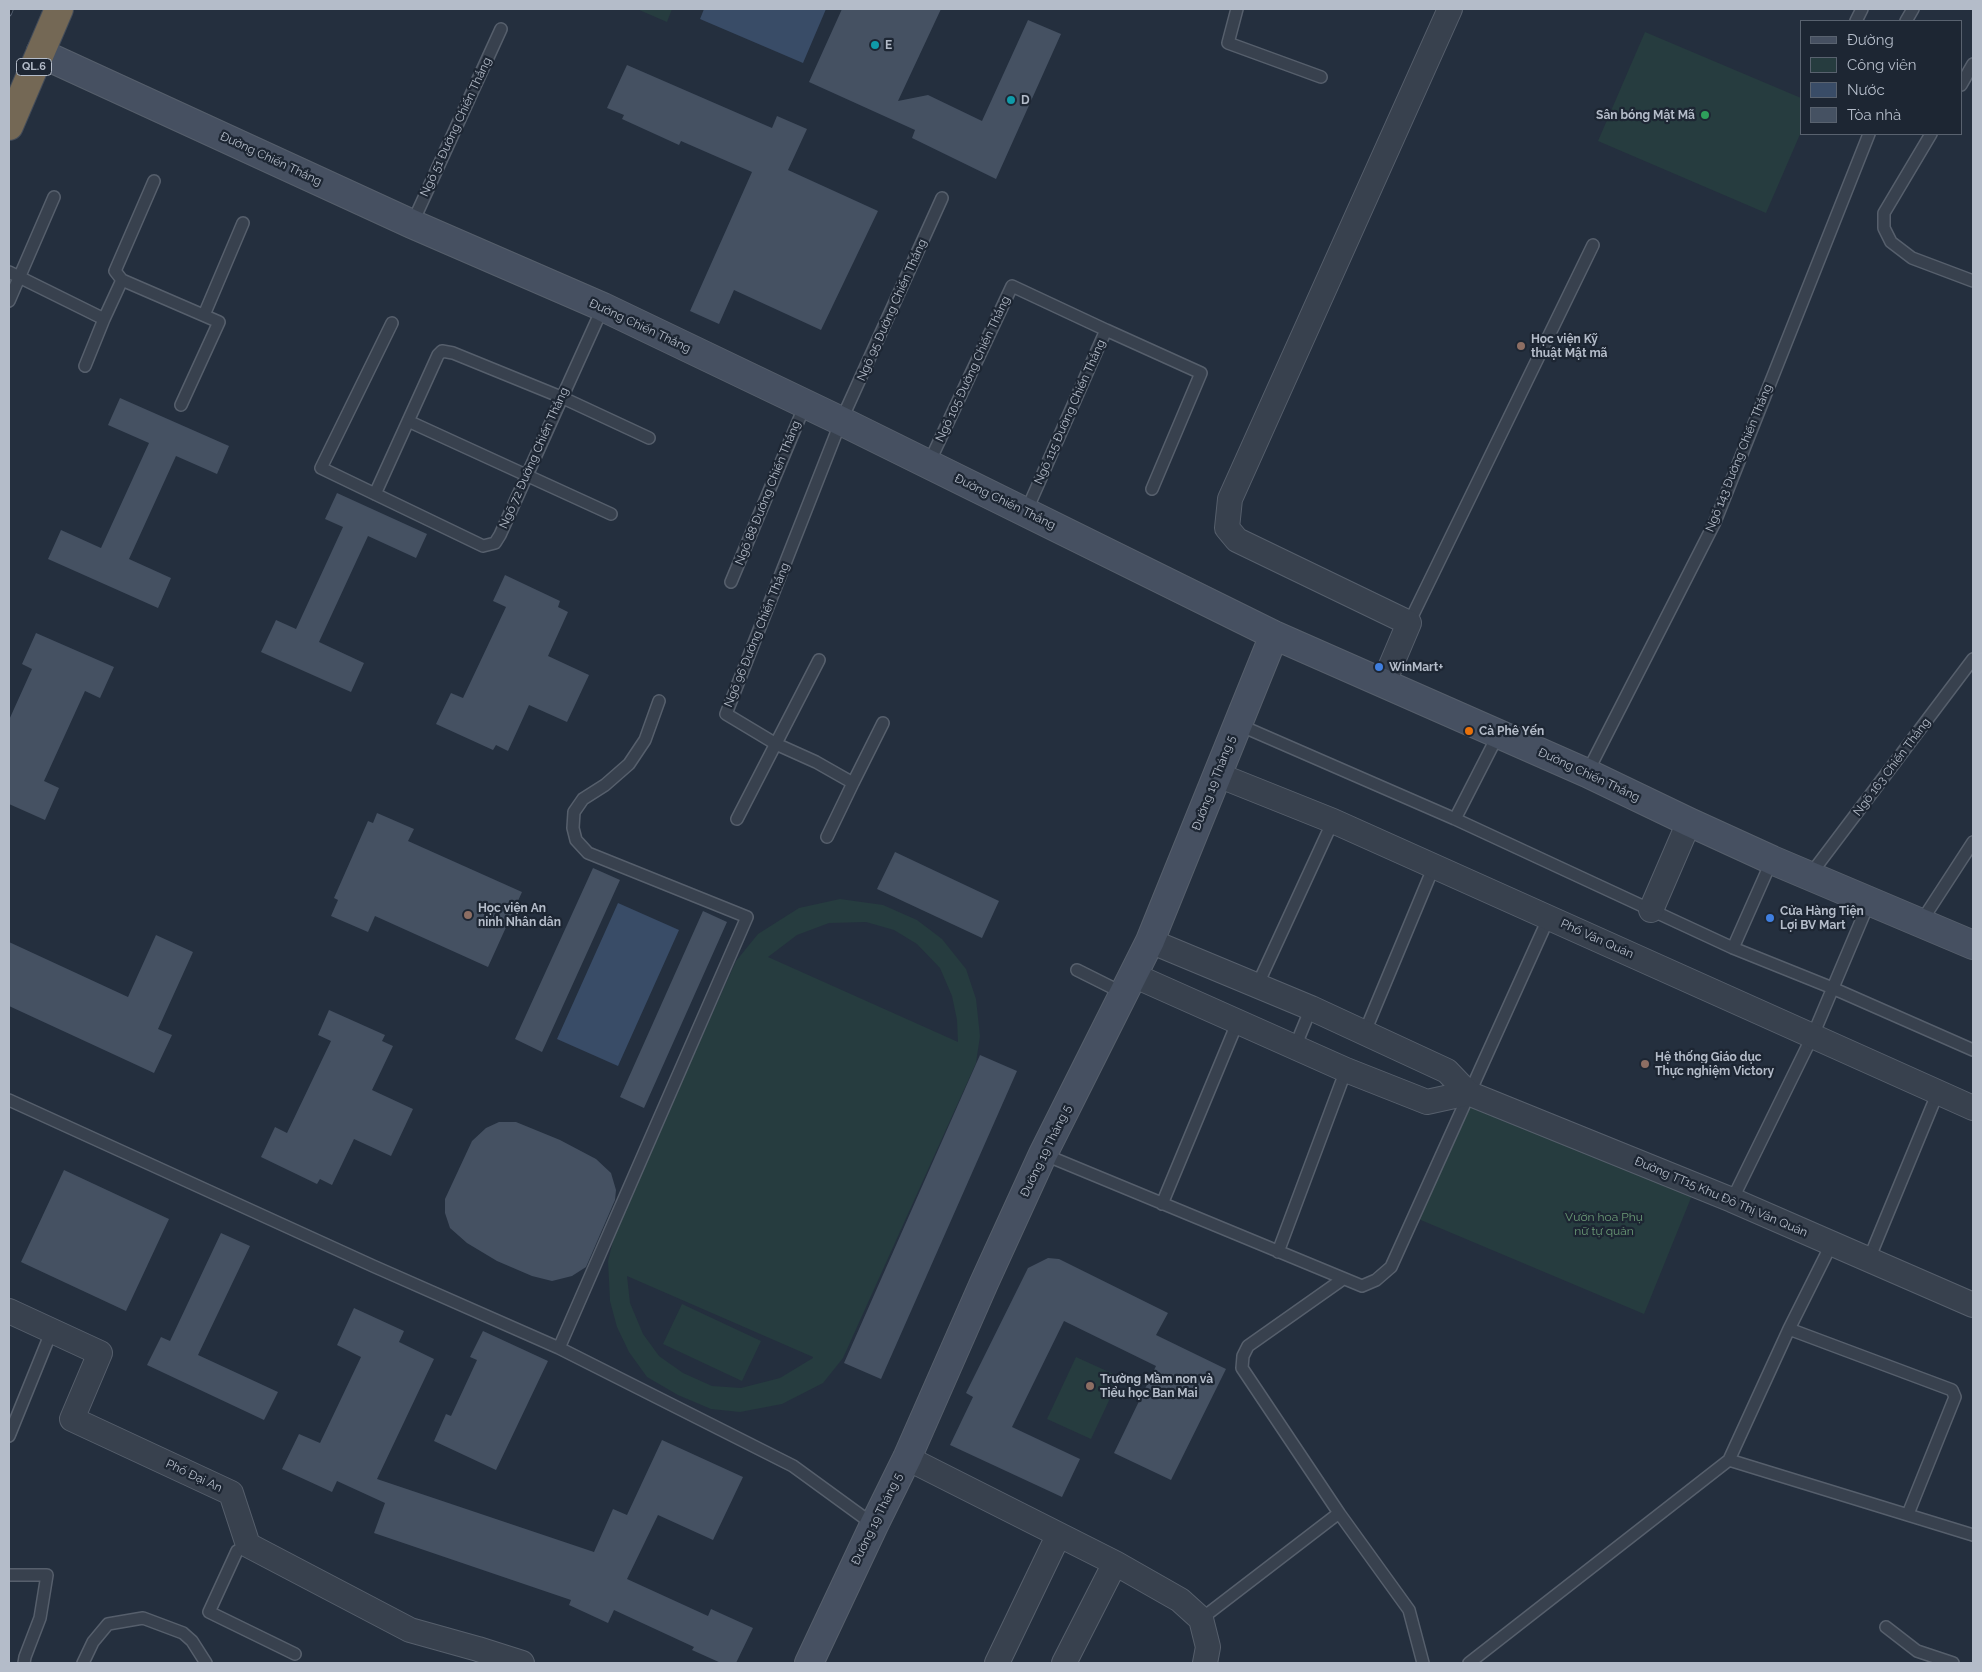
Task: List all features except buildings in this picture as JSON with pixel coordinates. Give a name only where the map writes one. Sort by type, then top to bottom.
[{"type":"highway","name":"QL.6","points":[[9,126],[59,9]]},
{"type":"street","points":[[1384,682],[1410,623],[1237,540],[1227,528],[1230,499],[1450,9]]},
{"type":"street","name":"Đường Chiến Thắng","points":[[41,51],[53,59],[412,224],[603,308],[841,421],[1274,635],[1587,773],[1772,860],[1810,874],[1973,945]]},
{"type":"street","name":"Đường 19 Tháng 5","points":[[809,1663],[907,1458],[984,1283],[1044,1154],[1150,941],[1274,635]]},
{"type":"street","name":"Phố Văn Quán","points":[[1218,775],[1333,821],[1814,1035],[1973,1108]]},
{"type":"street","points":[[1651,910],[1688,822]]},
{"type":"street","points":[[1150,941],[1312,1008],[1364,1034],[1447,1071],[1468,1093]]},
{"type":"street","points":[[1128,984],[1238,1022],[1346,1070],[1426,1102],[1468,1093]]},
{"type":"street","name":"Đường TT15 Khu Đô Thị Văn Quán","points":[[1468,1093],[1732,1200],[1973,1304]]},
{"type":"street","name":"Phố Đại An","points":[[9,1311],[100,1352],[72,1419],[231,1493],[248,1545]]},
{"type":"street","points":[[907,1458],[1058,1536],[1115,1563],[1180,1600],[1200,1619],[1208,1647],[1204,1663]]},
{"type":"street","points":[[997,1663],[1058,1536]]},
{"type":"street","points":[[248,1545],[410,1630],[476,1652],[522,1663]]},
{"type":"street","points":[[1064,1663],[1115,1563]]},
{"type":"lane","points":[[1237,9],[1228,43],[1321,77]]},
{"type":"lane","points":[[1907,20],[1913,9]]},
{"type":"lane","name":"Ngõ 51 Đường Chiến Thắng","points":[[412,224],[501,30]]},
{"type":"lane","points":[[1962,83],[1973,64]]},
{"type":"lane","name":"Ngõ 143 Đường Chiến Thắng","points":[[1587,773],[1715,522],[1869,135]]},
{"type":"lane","points":[[1930,135],[1884,213],[1884,228],[1891,242],[1912,258],[1973,281]]},
{"type":"lane","points":[[154,181],[115,271],[122,280],[219,322],[181,405]]},
{"type":"lane","points":[[9,301],[14,274],[54,197]]},
{"type":"lane","name":"Ngõ 95 Đường Chiến Thắng","points":[[841,421],[942,198]]},
{"type":"lane","points":[[204,315],[243,223]]},
{"type":"lane","points":[[1410,623],[1593,245]]},
{"type":"lane","points":[[14,274],[104,319]]},
{"type":"lane","points":[[85,366],[122,280]]},
{"type":"lane","name":"Ngõ 105 Đường Chiến Thắng","points":[[928,465],[1012,286],[1106,330]]},
{"type":"lane","name":"Ngõ 72 Đường Chiến Thắng","points":[[392,323],[321,468],[483,546],[496,544],[561,397],[603,308]]},
{"type":"lane","name":"Ngõ 115 Đường Chiến Thắng","points":[[1026,512],[1106,330],[1201,373],[1152,489]]},
{"type":"lane","points":[[375,494],[438,355],[442,351],[453,352],[561,397],[649,438]]},
{"type":"lane","name":"Ngõ 88 Đường Chiến Thắng","points":[[731,582],[804,405]]},
{"type":"lane","points":[[408,420],[611,514]]},
{"type":"lane","name":"Ngõ 96 Đường Chiến Thắng","points":[[841,421],[726,714],[776,744],[816,762],[853,783]]},
{"type":"lane","name":"Ngõ 163 Chiến Thắng","points":[[1810,874],[1973,659]]},
{"type":"lane","points":[[737,819],[819,660]]},
{"type":"lane","points":[[559,1348],[746,917],[588,853],[576,840],[574,812],[583,799],[605,785],[629,764],[645,740],[659,701]]},
{"type":"lane","points":[[827,837],[883,723]]},
{"type":"lane","points":[[1237,724],[1455,819],[1733,948],[1833,988],[1973,1050]]},
{"type":"lane","points":[[1455,819],[1498,735]]},
{"type":"lane","points":[[1257,986],[1333,821]]},
{"type":"lane","points":[[1921,922],[1973,842]]},
{"type":"lane","points":[[1733,948],[1772,860]]},
{"type":"lane","points":[[1364,1034],[1434,866]]},
{"type":"lane","points":[[1732,1200],[1814,1035],[1870,900]]},
{"type":"lane","points":[[1044,1154],[1343,1279],[1362,1286],[1376,1280],[1391,1267],[1549,917]]},
{"type":"lane","points":[[1077,970],[1128,984]]},
{"type":"lane","points":[[1295,1046],[1312,1008]]},
{"type":"lane","points":[[1162,1204],[1238,1022]]},
{"type":"lane","points":[[1278,1252],[1346,1070]]},
{"type":"lane","points":[[1869,1259],[1938,1092]]},
{"type":"lane","points":[[9,1100],[559,1348],[793,1466],[874,1525]]},
{"type":"lane","points":[[1469,1663],[1729,1460],[1789,1329],[1832,1244]]},
{"type":"lane","points":[[1343,1279],[1248,1346],[1243,1356],[1242,1368],[1340,1513],[1410,1610],[1423,1663]]},
{"type":"lane","points":[[1789,1329],[1952,1390],[1955,1397],[1908,1514]]},
{"type":"lane","points":[[9,1436],[52,1330]]},
{"type":"lane","points":[[1729,1460],[1973,1535]]},
{"type":"lane","points":[[1200,1619],[1340,1513]]},
{"type":"lane","points":[[248,1545],[237,1551],[209,1612],[294,1654]]},
{"type":"lane","points":[[9,1575],[47,1576],[40,1618],[24,1663]]},
{"type":"lane","points":[[82,1663],[93,1642],[108,1624],[143,1618],[183,1633],[192,1641],[206,1663]]},
{"type":"lane","points":[[1886,1627],[1917,1651],[1953,1663]]},
{"type":"green space","points":[[637,9],[672,9],[667,22]]},
{"type":"green space","name":"Sân bóng Mật Mã","points":[[1645,32],[1800,98],[1800,134],[1766,213],[1598,141]]},
{"type":"green space","points":[[840,899],[883,905],[917,920],[942,939],[966,969],[976,999],[980,1036],[976,1063],[843,1358],[823,1383],[782,1404],[740,1412],[711,1409],[678,1395],[647,1377],[629,1352],[617,1327],[610,1301],[608,1261],[617,1225],[736,961],[758,934],[799,908]],"holes":[[[866,922],[894,930],[917,944],[940,968],[952,996],[957,1020],[958,1042],[768,957],[797,935],[829,923]],[[627,1276],[813,1357],[813,1358],[780,1378],[741,1388],[712,1386],[683,1373],[659,1356],[643,1334],[630,1303]]]},
{"type":"green space","name":"Vườn hoa Phụ nữ tự quản","points":[[1469,1098],[1695,1188],[1644,1314],[1416,1218]]},
{"type":"green space","points":[[682,1304],[761,1341],[742,1381],[663,1344]]},
{"type":"green space","points":[[1076,1357],[1120,1377],[1091,1439],[1047,1419]]},
{"type":"water","points":[[704,9],[826,9],[803,63],[700,19]]},
{"type":"water","points":[[618,903],[679,930],[618,1066],[557,1039]]},
{"type":"railway","points":[[9,14],[11,9]]},
{"type":"place","name":"E","points":[[875,45]]},
{"type":"place","name":"D","points":[[1011,100]]},
{"type":"place","name":"Sân bóng Mật Mã","points":[[1705,115]]},
{"type":"place","name":"Học viện Kỹ thuật Mật mã","points":[[1521,346]]},
{"type":"place","name":"WinMart+","points":[[1379,667]]},
{"type":"place","name":"Cà Phê Yến","points":[[1469,731]]},
{"type":"place","name":"Học viện An ninh Nhân dân","points":[[468,915]]},
{"type":"place","name":"Cửa Hàng Tiện Lợi BV Mart","points":[[1770,918]]},
{"type":"place","name":"Hệ thống Giáo dục Thực nghiệm Victory","points":[[1645,1064]]},
{"type":"place","name":"Trường Mầm non và Tiểu học Ban Mai","points":[[1090,1386]]}]
